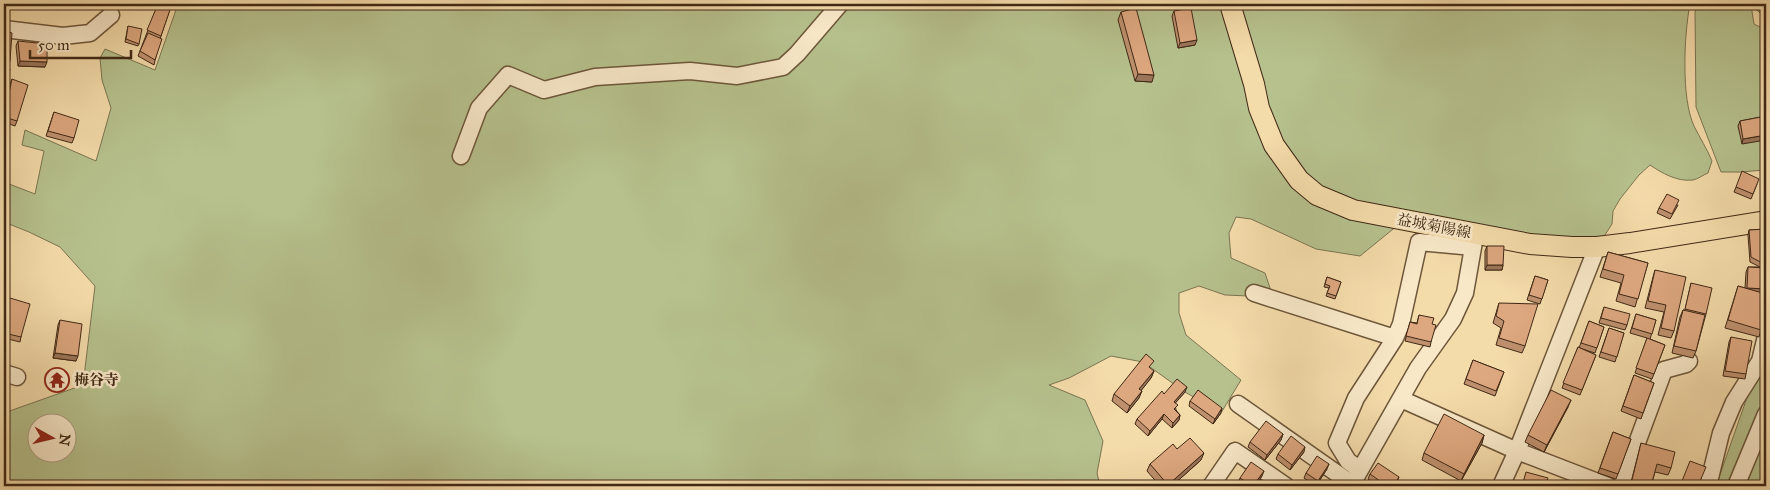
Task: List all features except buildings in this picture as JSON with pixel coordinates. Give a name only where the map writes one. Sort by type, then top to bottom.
[{"type":"main road","name":"益城菊陽線","points":[[1230,4],[1254,84],[1259,108],[1274,145],[1299,180],[1317,195],[1353,210],[1474,241],[1597,247],[1766,221]]},
{"type":"street","points":[[461,156],[479,108],[508,75],[544,90],[595,76],[690,71],[737,76],[783,68],[798,54],[840,4]]},
{"type":"street","points":[[4,29],[63,36],[90,33],[111,15]]},
{"type":"street","points":[[1474,241],[1465,293],[1453,319],[1418,368],[1354,480],[1348,461],[1338,443],[1356,398],[1395,338],[1401,324],[1419,242],[1474,241]]},
{"type":"street","points":[[1501,486],[1517,451],[1597,247]]},
{"type":"street","points":[[1254,293],[1395,338]]},
{"type":"street","points":[[1708,486],[1721,433],[1734,402],[1760,361],[1766,336]]},
{"type":"street","points":[[1621,486],[1664,370],[1686,364],[1690,361]]},
{"type":"street","points":[[1401,399],[1517,451],[1608,486]]},
{"type":"street","points":[[1238,404],[1354,480]]},
{"type":"street","points":[[1736,486],[1766,414]]},
{"type":"street","points":[[1211,486],[1235,451],[1286,486]]},
{"type":"green space","points":[[178,4],[1690,4],[1685,49],[1687,99],[1694,126],[1712,161],[1708,173],[1693,180],[1681,180],[1665,174],[1650,165],[1639,175],[1620,199],[1613,211],[1612,224],[1597,247],[1403,221],[1360,256],[1316,249],[1251,219],[1236,217],[1229,233],[1231,258],[1265,273],[1273,297],[1225,295],[1199,286],[1179,293],[1179,313],[1186,335],[1241,380],[1221,413],[1185,392],[1143,362],[1111,356],[1069,378],[1049,385],[1085,400],[1103,441],[1097,473],[1100,486],[4,486],[4,413],[83,385],[95,286],[60,247],[4,222],[4,182],[35,194],[44,151],[22,145],[25,130],[96,161],[111,108],[102,80],[100,58],[105,49],[155,70]]},
{"type":"green space","points":[[1698,4],[1766,4],[1766,18],[1751,5],[1754,24],[1766,30],[1766,181],[1764,170],[1721,172],[1696,107],[1695,12]]},
{"type":"green space","points":[[1766,367],[1766,486],[1716,486],[1750,389]]},
{"type":"place","name":"梅谷寺","points":[[57,380]]}]
